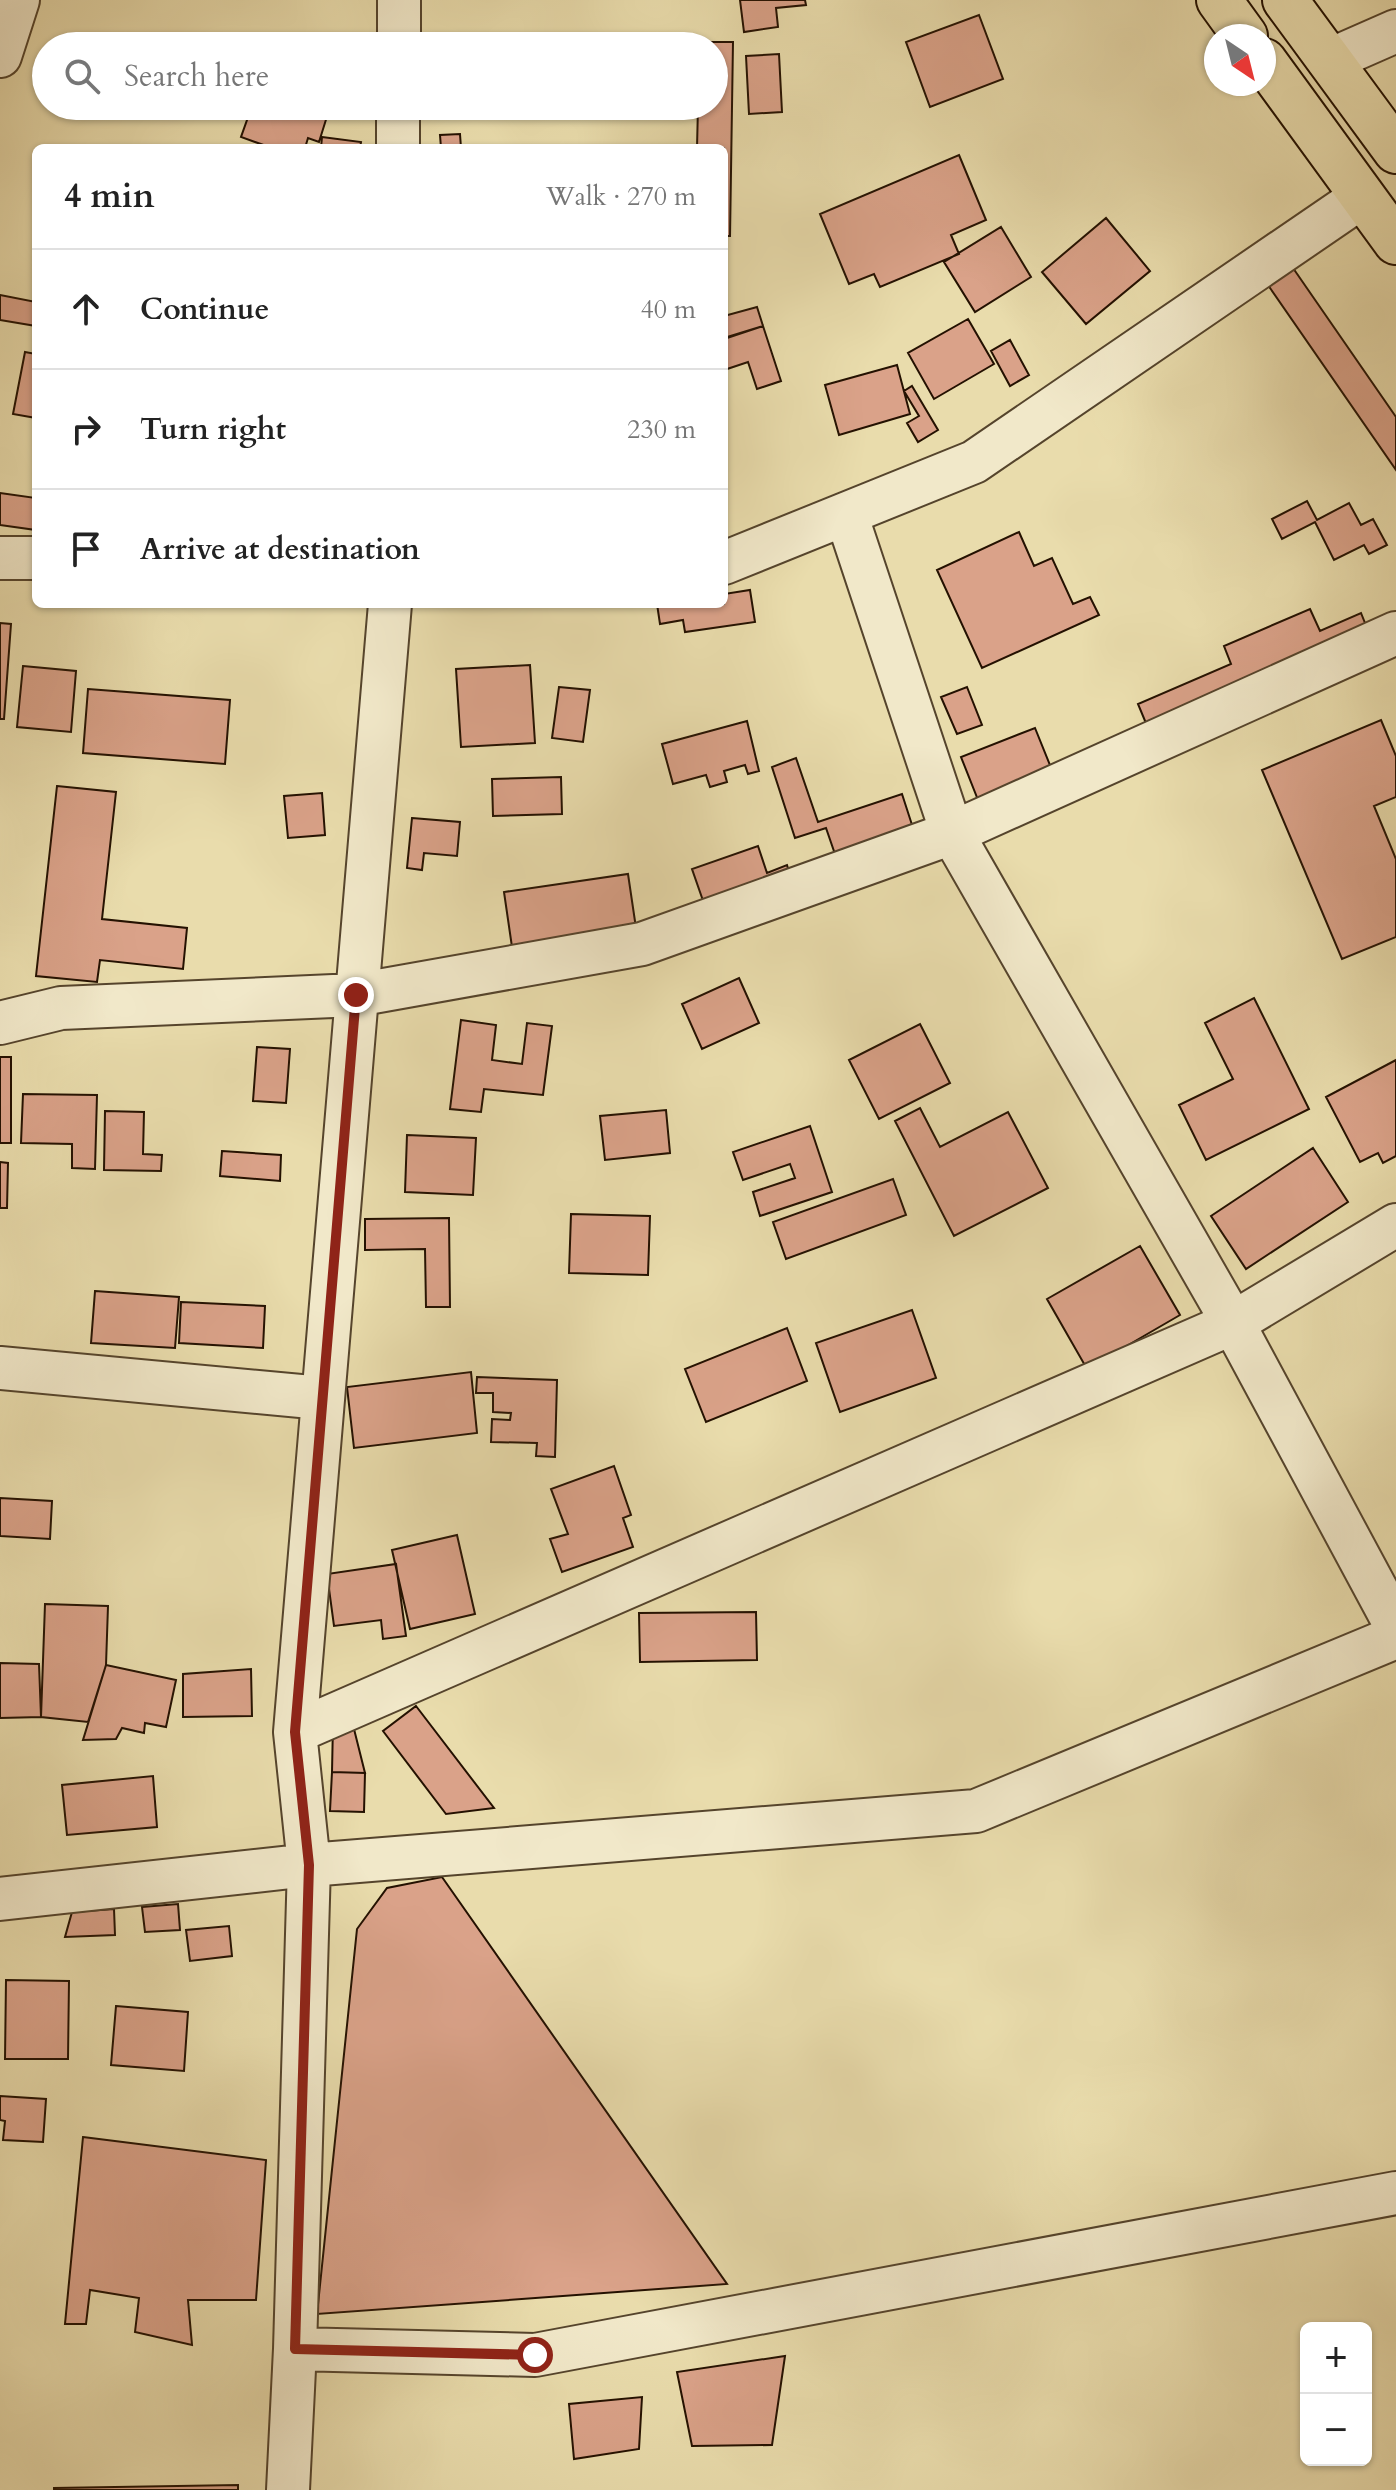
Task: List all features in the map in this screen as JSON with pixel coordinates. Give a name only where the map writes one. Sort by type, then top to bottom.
[{"type":"main road","points":[[1219,0],[1236,24]]},
{"type":"main road","points":[[1285,0],[1396,151]]},
{"type":"main road","points":[[1276,77],[1396,242]]},
{"type":"street","points":[[0,56],[18,0]]},
{"type":"street","points":[[399,0],[399,32]]},
{"type":"street","points":[[1330,60],[1396,31]]},
{"type":"street","points":[[398,120],[398,144]]},
{"type":"street","points":[[728,561],[974,462],[1363,196]]},
{"type":"street","points":[[846,514],[952,833],[1233,1323],[1396,1626]]},
{"type":"street","points":[[0,558],[32,558]]},
{"type":"street","points":[[288,2490],[309,1865],[295,1732],[390,608]]},
{"type":"street","points":[[0,1023],[61,1008],[356,995],[642,944],[952,833],[1396,633]]},
{"type":"street","points":[[295,1732],[1233,1323],[1396,1225]]},
{"type":"street","points":[[0,1368],[322,1398]]},
{"type":"street","points":[[0,1899],[309,1865],[976,1811],[1396,1637]]},
{"type":"street","points":[[295,2349],[535,2355],[1396,2193]]},
{"type":"building","points":[[740,0],[805,0],[806,5],[776,8],[778,27],[744,32]]},
{"type":"building","points":[[979,15],[1003,79],[930,107],[906,42]]},
{"type":"building","points":[[728,42],[733,42],[730,236],[728,144],[697,144],[698,120],[728,120]]},
{"type":"building","points":[[779,54],[782,112],[749,114],[746,56]]},
{"type":"building","points":[[247,120],[326,120],[319,142],[308,138],[306,144],[261,144],[241,137]]},
{"type":"building","points":[[460,134],[461,144],[441,144],[440,135]]},
{"type":"building","points":[[322,137],[361,142],[361,144],[321,144]]},
{"type":"building","points":[[959,155],[986,220],[951,235],[959,254],[880,287],[874,274],[849,284],[820,214]]},
{"type":"building","points":[[1106,218],[1150,271],[1086,324],[1042,272]]},
{"type":"building","points":[[1001,227],[1031,277],[975,312],[944,262]]},
{"type":"building","points":[[1293,268],[1396,417],[1396,470],[1268,285]]},
{"type":"building","points":[[0,295],[32,301],[32,325],[0,320]]},
{"type":"building","points":[[757,307],[763,326],[728,337],[728,315]]},
{"type":"building","points":[[968,319],[994,364],[934,399],[908,353]]},
{"type":"building","points":[[763,326],[781,381],[757,389],[748,362],[728,369],[728,338]]},
{"type":"building","points":[[1010,340],[1029,375],[1010,386],[991,351]]},
{"type":"building","points":[[25,352],[32,353],[32,417],[13,414]]},
{"type":"building","points":[[897,365],[910,414],[839,435],[825,385]]},
{"type":"building","points":[[912,386],[938,430],[918,442],[907,423],[919,416],[904,391]]},
{"type":"building","points":[[0,493],[32,497],[32,529],[0,525]]},
{"type":"building","points":[[1307,501],[1317,520],[1349,503],[1361,525],[1373,519],[1387,545],[1369,554],[1364,545],[1334,560],[1315,522],[1282,539],[1272,519]]},
{"type":"building","points":[[1019,532],[1034,566],[1052,558],[1073,604],[1090,597],[1099,615],[982,668],[937,570]]},
{"type":"building","points":[[750,590],[755,622],[685,632],[683,620],[660,624],[658,608],[728,608],[728,593]]},
{"type":"building","points":[[1310,609],[1320,631],[1361,613],[1371,638],[1150,733],[1138,704],[1231,664],[1224,646]]},
{"type":"building","points":[[0,623],[11,624],[4,719],[0,719]]},
{"type":"building","points":[[530,665],[535,743],[461,747],[456,669]]},
{"type":"building","points":[[23,666],[76,671],[71,732],[17,727]]},
{"type":"building","points":[[559,687],[590,690],[583,742],[552,738]]},
{"type":"building","points":[[967,687],[982,725],[957,734],[941,697]]},
{"type":"building","points":[[88,689],[230,700],[225,764],[83,753]]},
{"type":"building","points":[[1381,720],[1396,756],[1396,797],[1374,806],[1396,859],[1396,937],[1342,959],[1262,770]]},
{"type":"building","points":[[747,721],[759,771],[748,774],[745,765],[724,771],[727,782],[710,787],[706,775],[673,784],[662,744]]},
{"type":"building","points":[[1035,728],[1056,780],[982,810],[961,757]]},
{"type":"building","points":[[796,758],[818,822],[902,794],[914,831],[836,857],[826,828],[795,838],[772,767]]},
{"type":"building","points":[[561,777],[562,814],[493,816],[492,779]]},
{"type":"building","points":[[57,786],[116,792],[102,919],[187,928],[183,969],[100,960],[97,982],[36,976]]},
{"type":"building","points":[[322,793],[325,835],[288,838],[284,796]]},
{"type":"building","points":[[412,818],[460,822],[457,856],[424,853],[422,870],[407,868]]},
{"type":"building","points":[[758,846],[767,873],[787,865],[793,885],[708,915],[692,869]]},
{"type":"building","points":[[628,874],[636,928],[512,947],[504,892]]},
{"type":"building","points":[[739,978],[759,1023],[702,1049],[682,1004]]},
{"type":"building","points":[[1254,998],[1309,1109],[1206,1160],[1179,1105],[1233,1079],[1205,1023]]},
{"type":"building","points":[[461,1020],[496,1025],[492,1060],[522,1064],[527,1023],[552,1026],[543,1095],[484,1089],[481,1112],[450,1109]]},
{"type":"building","points":[[920,1024],[950,1083],[879,1119],[849,1060]]},
{"type":"building","points":[[257,1047],[290,1049],[286,1103],[253,1101]]},
{"type":"building","points":[[0,1057],[11,1057],[11,1143],[0,1143]]},
{"type":"building","points":[[1396,1060],[1396,1156],[1383,1163],[1378,1153],[1360,1162],[1326,1097]]},
{"type":"building","points":[[23,1094],[97,1095],[95,1169],[72,1168],[72,1144],[21,1143]]},
{"type":"building","points":[[920,1108],[940,1147],[1008,1112],[1048,1188],[954,1236],[895,1121]]},
{"type":"building","points":[[666,1110],[670,1153],[605,1160],[600,1116]]},
{"type":"building","points":[[105,1111],[144,1112],[143,1154],[162,1155],[161,1171],[104,1170]]},
{"type":"building","points":[[810,1126],[832,1192],[760,1216],[753,1192],[795,1178],[790,1164],[743,1180],[733,1152]]},
{"type":"building","points":[[407,1135],[476,1138],[473,1195],[405,1192]]},
{"type":"building","points":[[1313,1148],[1348,1202],[1246,1269],[1211,1216]]},
{"type":"building","points":[[222,1151],[281,1155],[280,1181],[220,1176]]},
{"type":"building","points":[[0,1162],[8,1163],[7,1208],[0,1208]]},
{"type":"building","points":[[893,1179],[906,1215],[786,1259],[773,1222]]},
{"type":"building","points":[[571,1214],[650,1216],[648,1275],[569,1273]]},
{"type":"building","points":[[449,1218],[450,1307],[426,1307],[425,1249],[365,1250],[365,1219]]},
{"type":"building","points":[[1140,1246],[1180,1315],[1087,1369],[1047,1299]]},
{"type":"building","points":[[95,1291],[179,1297],[175,1348],[91,1343]]},
{"type":"building","points":[[181,1302],[265,1306],[263,1348],[179,1343]]},
{"type":"building","points":[[912,1310],[936,1378],[840,1412],[816,1343]]},
{"type":"building","points":[[787,1328],[807,1381],[706,1422],[685,1369]]},
{"type":"building","points":[[471,1372],[477,1433],[354,1448],[347,1387]]},
{"type":"building","points":[[477,1377],[557,1380],[555,1457],[536,1456],[537,1443],[491,1442],[492,1419],[510,1420],[511,1413],[493,1412],[493,1393],[476,1393]]},
{"type":"building","points":[[614,1466],[631,1515],[623,1518],[633,1547],[562,1572],[550,1539],[568,1534],[551,1489]]},
{"type":"building","points":[[0,1498],[52,1501],[50,1539],[0,1536]]},
{"type":"building","points":[[457,1535],[475,1614],[410,1629],[392,1550]]},
{"type":"building","points":[[396,1564],[406,1636],[383,1639],[381,1620],[334,1626],[327,1574]]},
{"type":"building","points":[[45,1604],[108,1606],[106,1665],[88,1722],[41,1717]]},
{"type":"building","points":[[756,1612],[757,1660],[640,1662],[639,1613]]},
{"type":"building","points":[[0,1663],[39,1664],[41,1717],[0,1718]]},
{"type":"building","points":[[106,1665],[176,1680],[166,1727],[145,1723],[144,1733],[122,1728],[116,1739],[83,1740]]},
{"type":"building","points":[[251,1669],[252,1716],[183,1717],[183,1674]]},
{"type":"building","points":[[416,1706],[494,1808],[446,1814],[383,1731]]},
{"type":"building","points":[[333,1723],[354,1729],[365,1773],[332,1772]]},
{"type":"building","points":[[332,1772],[365,1773],[364,1812],[330,1811]]},
{"type":"building","points":[[153,1776],[157,1827],[67,1835],[62,1785]]},
{"type":"building","points":[[442,1877],[727,2284],[317,2314],[357,1929],[387,1888]]},
{"type":"building","points":[[178,1904],[180,1930],[145,1932],[142,1907]]},
{"type":"building","points":[[114,1909],[115,1935],[65,1937],[72,1912]]},
{"type":"building","points":[[229,1926],[232,1956],[190,1961],[186,1930]]},
{"type":"building","points":[[6,1980],[69,1981],[68,2059],[5,2059]]},
{"type":"building","points":[[116,2006],[188,2012],[184,2071],[111,2065]]},
{"type":"building","points":[[0,2096],[46,2099],[43,2142],[3,2140],[5,2121],[0,2120]]},
{"type":"building","points":[[83,2137],[266,2160],[256,2300],[188,2300],[192,2345],[135,2332],[139,2298],[90,2290],[86,2324],[65,2324]]},
{"type":"building","points":[[785,2356],[772,2445],[692,2446],[677,2372]]},
{"type":"building","points":[[642,2397],[639,2449],[574,2459],[569,2404]]},
{"type":"building","points":[[238,2485],[238,2490],[54,2490],[54,2488]]},
{"type":"route","points":[[356,995],[295,1732],[309,1865],[295,2349],[535,2355]]}]
